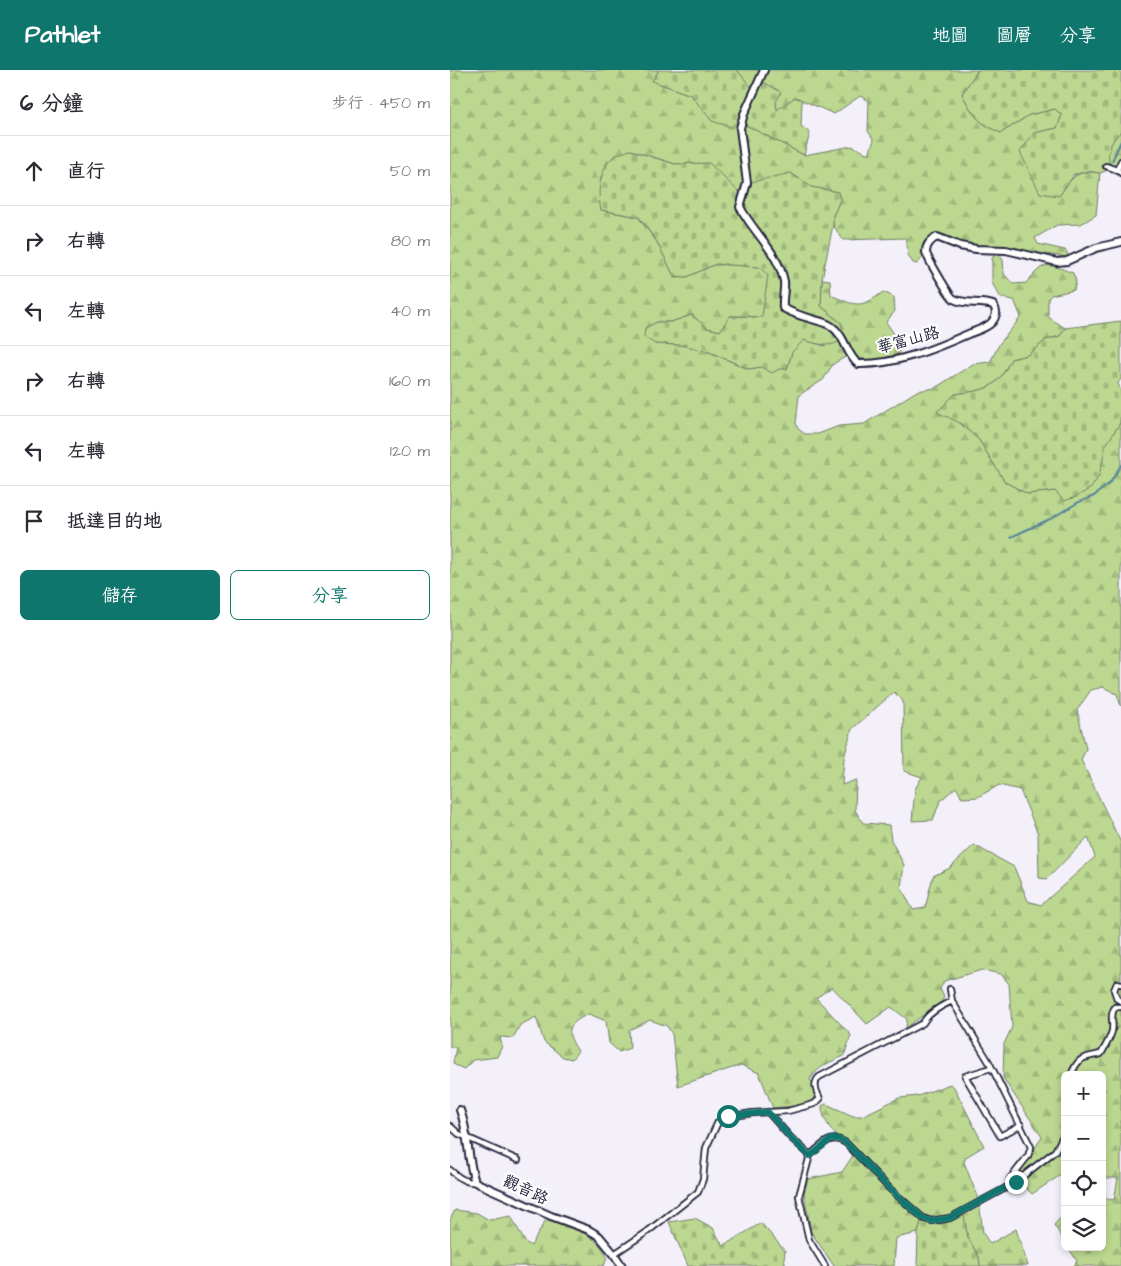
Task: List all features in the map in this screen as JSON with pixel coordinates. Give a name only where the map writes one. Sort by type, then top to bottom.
[{"type":"street","name":"華富山路","points":[[764,70],[764,74],[744,114],[740,128],[747,183],[740,207],[751,226],[764,240],[781,271],[784,283],[783,308],[823,321],[832,326],[840,335],[853,360],[858,364],[882,362],[910,355],[949,342],[992,323],[996,309],[992,305],[966,302],[950,296],[927,257],[928,245],[932,239],[937,237],[960,246],[976,249],[1006,250],[1057,262],[1067,261],[1089,250],[1121,242]]},
{"type":"street","points":[[1106,166],[1119,172],[1121,161]]},
{"type":"street","points":[[1121,984],[1117,983],[1114,990],[1117,999],[1121,1001]]},
{"type":"street","points":[[950,989],[952,1001],[989,1062],[1022,1125],[1031,1147],[1028,1156],[1010,1179],[1013,1184]]},
{"type":"street","points":[[614,1254],[647,1232],[698,1192],[703,1179],[706,1148],[718,1122],[728,1116],[788,1111],[814,1104],[820,1099],[815,1084],[816,1080],[923,1024],[926,1017],[944,1004],[952,1001]]},
{"type":"street","points":[[1073,1071],[1076,1063],[1083,1057],[1101,1054],[1112,1031],[1111,1016],[1113,1011],[1115,1007],[1121,1007]]},
{"type":"street","points":[[991,1068],[965,1076],[1000,1136],[1022,1125]]},
{"type":"street","points":[[450,1170],[462,1179],[471,1183],[474,1182],[460,1110]]},
{"type":"street","points":[[768,1112],[810,1156]]},
{"type":"street","points":[[450,1126],[466,1138],[518,1160]]},
{"type":"street","points":[[825,1266],[809,1240],[799,1196],[810,1156],[831,1139],[839,1139],[846,1143],[890,1189],[923,1218],[931,1221],[950,1218],[1013,1184],[1055,1151],[1061,1140]]},
{"type":"street","name":"觀音路","points":[[474,1182],[551,1216],[589,1230],[599,1236],[622,1266]]},
{"type":"green space","points":[[450,70],[659,70],[653,81],[691,95],[712,121],[738,121],[804,155],[852,146],[869,154],[874,140],[868,131],[869,101],[860,96],[834,114],[795,97],[777,111],[776,102],[752,89],[737,70],[978,70],[962,94],[977,118],[1001,133],[1029,115],[1055,109],[1062,115],[1057,128],[1034,133],[1059,196],[1075,176],[1085,172],[1100,173],[1096,215],[1081,224],[1057,225],[1035,238],[1038,244],[1065,250],[1068,254],[1066,257],[992,246],[970,249],[945,235],[936,235],[917,264],[913,263],[908,255],[906,238],[843,240],[833,225],[833,216],[840,200],[838,192],[811,187],[791,173],[743,191],[738,191],[709,164],[675,164],[631,150],[613,157],[601,177],[601,210],[638,217],[657,242],[674,276],[687,277],[716,264],[759,267],[769,275],[763,317],[730,316],[720,331],[707,328],[692,315],[671,322],[657,322],[655,344],[681,345],[707,351],[748,369],[761,367],[787,369],[792,352],[804,340],[825,346],[841,323],[821,306],[822,279],[830,280],[831,295],[846,302],[863,303],[883,292],[894,297],[895,311],[886,322],[898,340],[899,354],[871,361],[849,355],[833,364],[823,380],[799,395],[796,423],[798,429],[805,434],[818,434],[839,426],[864,424],[917,391],[935,388],[973,364],[990,362],[1000,343],[1021,317],[1014,300],[1001,298],[992,283],[992,258],[998,253],[1003,260],[1004,274],[1013,284],[1026,283],[1038,270],[1046,266],[1057,267],[1073,273],[1076,281],[1074,290],[1051,295],[1048,299],[1048,317],[1065,328],[1060,336],[1046,340],[1028,355],[1011,359],[1001,377],[990,386],[975,391],[955,394],[960,423],[979,440],[1005,482],[1028,494],[1055,491],[1076,497],[1085,491],[1098,476],[1105,447],[1121,420],[1121,706],[1117,694],[1103,687],[1091,690],[1077,710],[1086,749],[1081,760],[1121,843],[1121,1266],[1074,1266],[1077,1261],[1071,1251],[1106,1251],[1106,1199],[1114,1200],[1118,1178],[1106,1178],[1106,1071],[1061,1071],[1061,1175],[1032,1194],[1016,1178],[1042,1137],[1003,1078],[1004,1044],[1012,1027],[1009,984],[1001,974],[982,970],[944,981],[940,989],[944,997],[942,1001],[906,1028],[907,1019],[891,1007],[867,1024],[832,987],[816,998],[851,1035],[844,1056],[829,1063],[813,1075],[810,1080],[821,1094],[803,1105],[773,1108],[759,1073],[741,1065],[678,1086],[672,1034],[667,1026],[650,1020],[629,1030],[630,1048],[619,1052],[609,1043],[606,1021],[589,1014],[582,1017],[570,1028],[571,1038],[578,1051],[572,1059],[563,1057],[544,1042],[536,1017],[520,1025],[513,1038],[500,1037],[502,1046],[497,1057],[473,1060],[464,1069],[453,1064],[456,1047],[450,1047]],"holes":[[[894,692],[903,701],[904,771],[922,777],[915,789],[912,821],[933,820],[940,801],[956,787],[962,798],[978,797],[999,785],[1020,790],[1038,834],[1039,878],[1047,879],[1088,837],[1095,857],[1041,905],[1028,901],[1014,867],[974,845],[950,868],[933,876],[925,908],[913,910],[901,887],[904,865],[891,840],[889,825],[863,823],[855,810],[856,780],[842,785],[844,758],[852,729]]]},
{"type":"green space","points":[[659,70],[737,70],[752,88],[760,80],[781,92],[776,102],[777,110],[795,97],[802,100],[801,126],[810,133],[804,155],[738,121],[731,127],[712,121],[691,95],[652,81]]},
{"type":"green space","points":[[978,70],[1121,70],[1121,131],[1110,148],[1111,169],[1100,173],[1087,171],[1074,175],[1059,196],[1040,193],[1020,152],[1034,133],[1057,128],[1062,115],[1055,109],[1029,115],[1001,133],[987,126],[977,118],[962,94]]},
{"type":"green space","points":[[1121,131],[1121,167],[1120,169],[1111,169],[1108,158],[1109,148]]},
{"type":"green space","points":[[630,150],[675,164],[709,163],[738,191],[743,191],[747,183],[791,173],[811,187],[838,192],[840,200],[833,216],[833,225],[822,279],[821,306],[841,323],[844,336],[836,343],[826,345],[804,340],[792,352],[787,369],[779,369],[772,373],[761,367],[749,369],[707,351],[681,345],[655,344],[644,337],[645,328],[657,322],[671,322],[692,315],[707,328],[720,331],[730,316],[762,317],[768,275],[759,267],[716,264],[687,277],[674,276],[657,242],[639,217],[601,210],[599,189],[604,170],[614,157]]},
{"type":"green space","points":[[1121,321],[1121,379],[1118,383],[1121,392],[1120,423],[1106,445],[1099,476],[1091,488],[1076,497],[1064,501],[1055,491],[1028,494],[1005,482],[979,440],[960,423],[937,412],[955,394],[975,391],[990,386],[1001,377],[1011,359],[1028,355],[1046,340],[1060,336],[1065,328]]},
{"type":"green space","points":[[950,1084],[954,1087],[984,1146],[966,1157],[964,1162],[979,1201],[983,1233],[990,1244],[1016,1229],[1028,1266],[980,1266],[979,1257],[968,1238],[963,1217],[942,1224],[921,1222],[918,1233],[896,1238],[894,1266],[834,1266],[811,1232],[804,1193],[808,1179],[842,1172],[854,1154],[825,1120],[822,1106],[826,1104],[853,1116],[862,1116],[899,1098],[918,1096]]},
{"type":"green space","points":[[455,1210],[477,1213],[489,1220],[511,1216],[525,1242],[531,1246],[545,1221],[552,1219],[584,1233],[598,1243],[607,1257],[604,1266],[450,1266],[450,1220]]},
{"type":"green space","points":[[964,1216],[968,1238],[979,1257],[980,1266],[917,1266],[918,1233],[921,1222],[942,1224]]},
{"type":"green space","points":[[1061,1217],[1061,1236],[1054,1225]]},
{"type":"green space","points":[[695,1218],[713,1228],[723,1246],[761,1223],[785,1251],[784,1259],[786,1266],[688,1266],[669,1222]]},
{"type":"waterway","points":[[1112,161],[1121,141]]},
{"type":"waterway","points":[[1011,537],[1094,496],[1110,483],[1121,465]]},
{"type":"route","points":[[728,1116],[768,1112],[810,1156],[831,1139],[839,1139],[846,1143],[890,1189],[923,1218],[931,1221],[950,1218],[1016,1182]]}]
